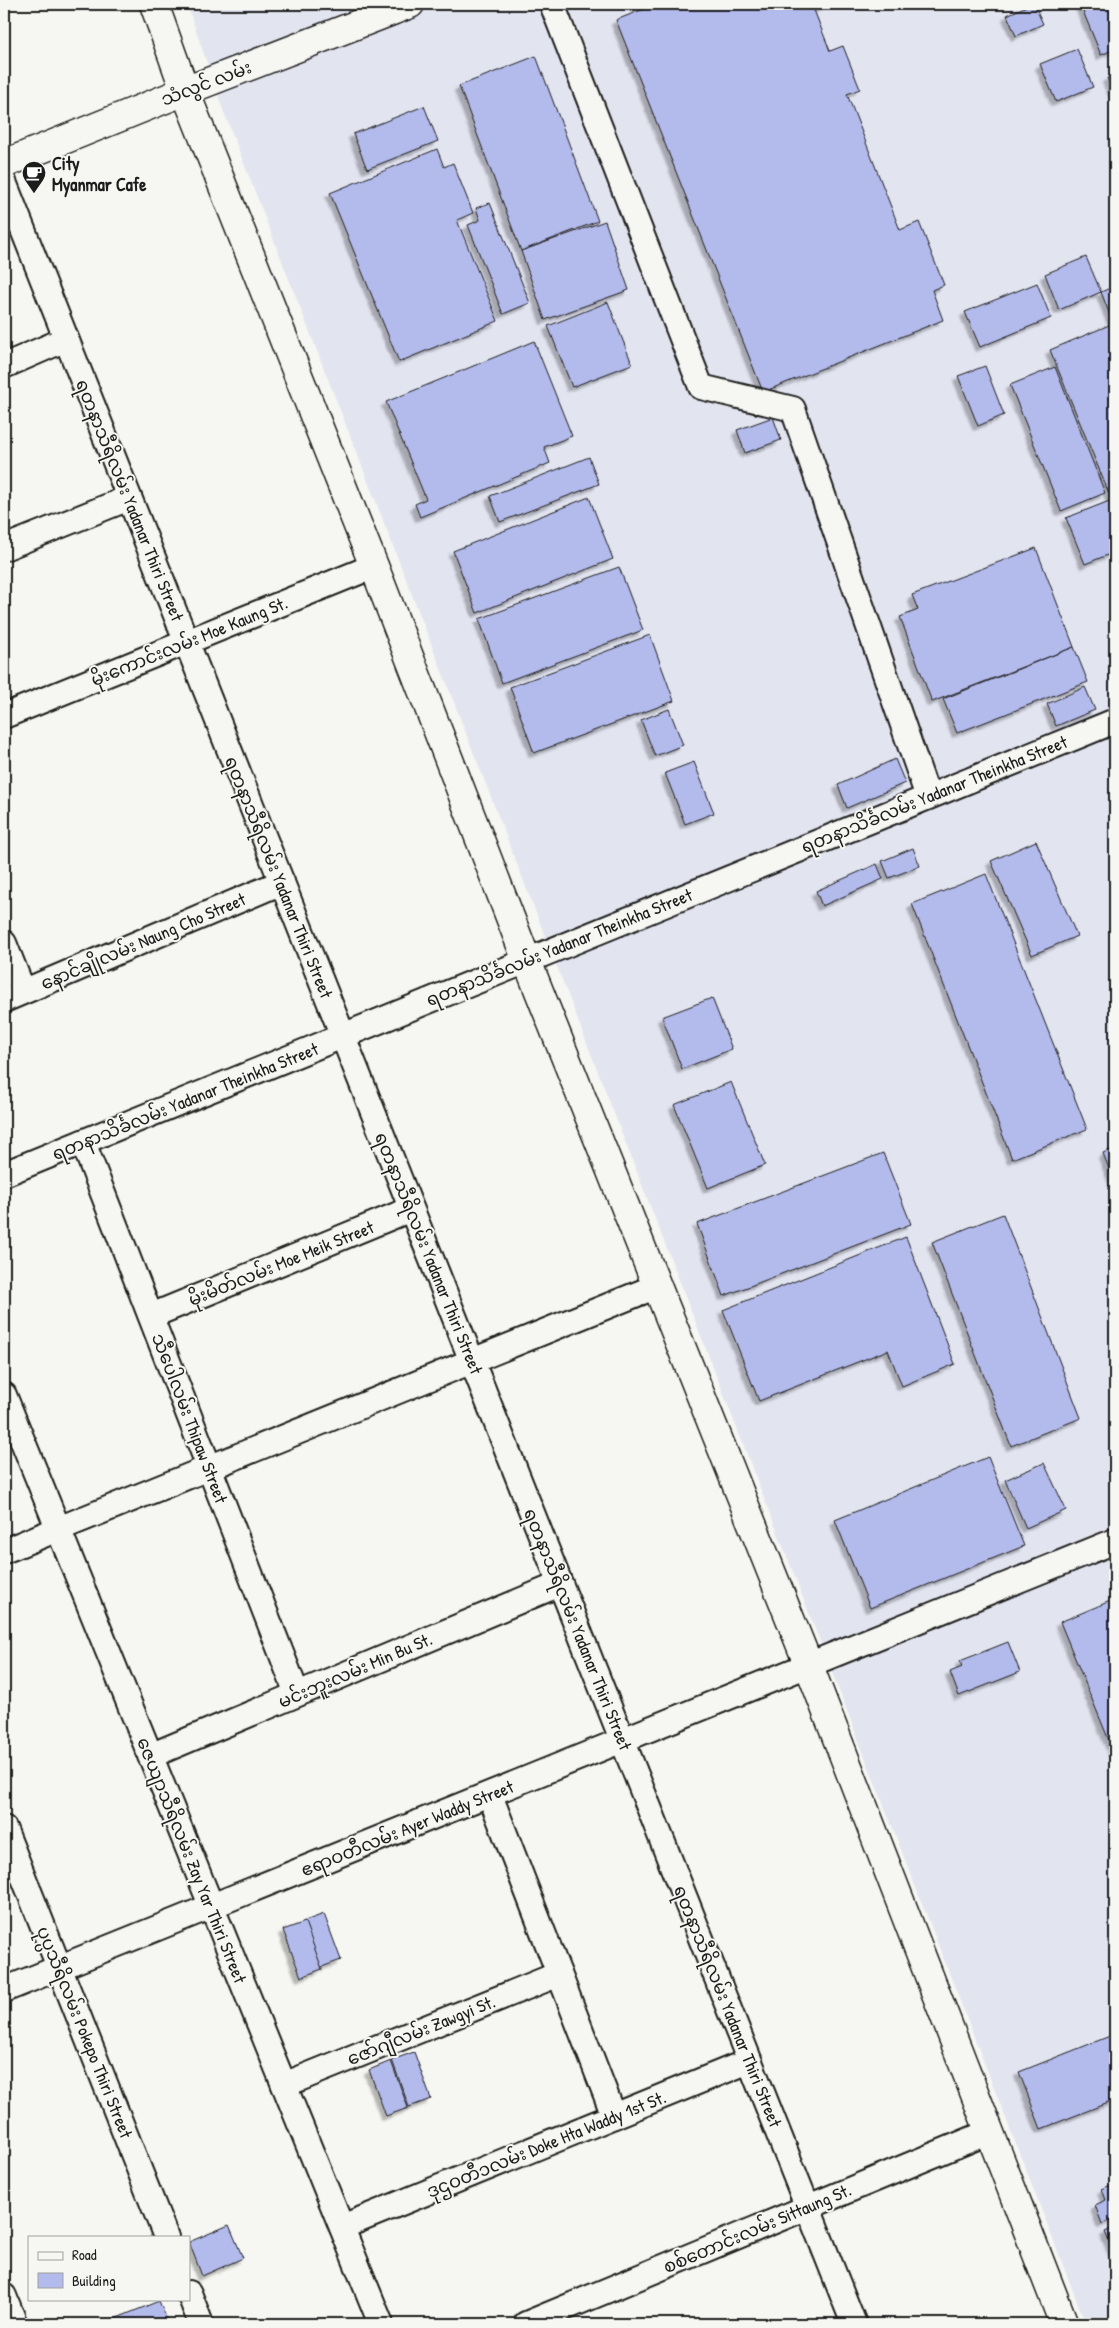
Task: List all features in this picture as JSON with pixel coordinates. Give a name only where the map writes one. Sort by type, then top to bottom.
[{"type":"street","points":[[154,4],[185,91],[374,566],[527,960],[809,1666],[1064,2324]]},
{"type":"street","name":"သံလွင် လမ်း","points":[[4,164],[185,91],[410,4]]},
{"type":"street","points":[[552,4],[701,386],[793,409],[928,797]]},
{"type":"street","name":"ရတနာသီရိလမ်း Yadanar Thiri Street","points":[[4,182],[854,2324]]},
{"type":"street","points":[[4,366],[66,339]]},
{"type":"street","points":[[4,548],[129,498]]},
{"type":"street","name":"မိုးကောင်းလမ်း Moe Kaung St.","points":[[4,716],[374,566]]},
{"type":"street","name":"ရတနာသိင်္ခလမ်း Yadanar Theinkha Street","points":[[4,1174],[1115,720]]},
{"type":"street","name":"နောင်ချိုလမ်း Naung Cho Street","points":[[14,996],[282,882]]},
{"type":"street","points":[[4,943],[14,996]]},
{"type":"street","name":"သီပေါလမ်း Thipaw Street","points":[[84,1142],[297,1694]]},
{"type":"street","name":"မိုးမိတ်လမ်း Moe Meik Street","points":[[151,1316],[412,1209]]},
{"type":"street","points":[[4,1551],[657,1286]]},
{"type":"street","name":"ဇေယျာသီရိလမ်း Zay Yar Thiri Street","points":[[4,1395],[381,2324]]},
{"type":"street","name":"ဧရာဝတီလမ်း Ayer Waddy Street","points":[[4,1990],[1115,1541]]},
{"type":"street","name":"မင်းဘူးလမ်း Min Bu St.","points":[[150,1756],[560,1584]]},
{"type":"street","points":[[490,1795],[614,2116]]},
{"type":"street","name":"ပုပ္ပသီရိလမ်း Pokepo Thiri Street","points":[[4,1828],[166,2236]]},
{"type":"street","name":"ဇော်ဂျီလမ်း Zawgyi St.","points":[[284,2085],[559,1974]]},
{"type":"street","name":"ဒုဌဝတီ၁လမ်း Doke Hta Waddy 1st St.","points":[[342,2226],[750,2061]]},
{"type":"street","name":"စစ်တောင်းလမ်း Sittaung St.","points":[[526,2324],[989,2132]]},
{"type":"street","points":[[4,2296],[15,2324]]},
{"type":"street","points":[[190,2296],[201,2324]]},
{"type":"shaded area","points":[[187,4],[1115,4],[1115,2324],[1086,2324],[222,107]]},
{"type":"building","points":[[657,4],[829,4],[814,10],[830,51],[843,46],[860,89],[847,94],[900,230],[919,222],[944,285],[932,290],[943,320],[763,392],[616,20]]},
{"type":"building","points":[[1034,4],[1043,24],[1016,36],[1007,15]]},
{"type":"building","points":[[1080,4],[1115,4],[1115,49],[1101,55]]},
{"type":"building","points":[[1077,49],[1093,87],[1056,102],[1040,64]]},
{"type":"building","points":[[536,56],[598,221],[521,251],[459,86]]},
{"type":"building","points":[[1115,74],[1115,96],[1107,78]]},
{"type":"building","points":[[424,106],[438,141],[367,169],[353,134]]},
{"type":"building","points":[[437,149],[444,167],[453,163],[473,213],[457,220],[498,321],[399,362],[330,193]]},
{"type":"building","points":[[490,203],[530,303],[503,314],[468,225],[480,220],[476,208]]},
{"type":"building","points":[[605,221],[629,290],[545,320],[521,251]]},
{"type":"building","points":[[1086,257],[1101,292],[1059,310],[1045,274]]},
{"type":"building","points":[[1037,283],[1051,318],[980,347],[965,312]]},
{"type":"building","points":[[1115,286],[1115,328],[1101,292]]},
{"type":"building","points":[[608,302],[632,364],[572,387],[548,326]]},
{"type":"building","points":[[1114,323],[1115,327],[1115,508],[1050,350]]},
{"type":"building","points":[[534,341],[572,436],[544,447],[550,463],[420,517],[415,504],[426,499],[386,402]]},
{"type":"building","points":[[985,366],[1004,415],[978,426],[958,376]]},
{"type":"building","points":[[1055,367],[1105,493],[1061,511],[1010,385]]},
{"type":"building","points":[[773,417],[781,440],[745,453],[737,430]]},
{"type":"building","points":[[589,457],[599,484],[500,522],[490,496]]},
{"type":"building","points":[[589,497],[613,559],[477,613],[453,551]]},
{"type":"building","points":[[1112,500],[1115,509],[1115,552],[1085,564],[1066,518]]},
{"type":"building","points":[[1036,548],[1074,647],[932,702],[900,617],[918,610],[912,595]]},
{"type":"building","points":[[619,567],[643,630],[502,683],[479,619]]},
{"type":"building","points":[[650,635],[674,701],[534,753],[510,687]]},
{"type":"building","points":[[1074,647],[1088,682],[957,733],[943,699]]},
{"type":"building","points":[[1085,687],[1095,710],[1056,726],[1047,704]]},
{"type":"building","points":[[669,709],[683,745],[655,756],[641,720]]},
{"type":"building","points":[[895,759],[905,783],[847,808],[838,785]]},
{"type":"building","points":[[694,762],[714,813],[685,824],[665,773]]},
{"type":"building","points":[[1036,841],[1077,936],[1032,955],[991,861]]},
{"type":"building","points":[[913,848],[920,866],[889,878],[882,861]]},
{"type":"building","points":[[877,864],[883,879],[822,906],[816,891]]},
{"type":"building","points":[[986,874],[1087,1129],[1012,1159],[912,904]]},
{"type":"building","points":[[712,998],[732,1049],[682,1069],[662,1017]]},
{"type":"building","points":[[731,1082],[765,1165],[708,1188],[674,1105]]},
{"type":"building","points":[[1115,1148],[1115,1184],[1103,1153]]},
{"type":"building","points":[[883,1153],[911,1224],[724,1296],[697,1224]]},
{"type":"building","points":[[1003,1214],[1081,1418],[1011,1446],[932,1242]]},
{"type":"building","points":[[906,1237],[955,1364],[902,1386],[888,1350],[759,1401],[723,1310]]},
{"type":"building","points":[[988,1457],[1024,1546],[870,1608],[835,1520]]},
{"type":"building","points":[[1044,1463],[1066,1510],[1026,1528],[1005,1480]]},
{"type":"building","points":[[1115,1599],[1115,1755],[1060,1622]]},
{"type":"building","points":[[1008,1642],[1020,1672],[959,1696],[950,1672],[962,1667],[960,1661]]},
{"type":"building","points":[[324,1914],[341,1960],[319,1968],[302,1922]]},
{"type":"building","points":[[305,1922],[322,1969],[301,1977],[283,1930]]},
{"type":"building","points":[[1115,2034],[1115,2100],[1041,2129],[1019,2072]]},
{"type":"building","points":[[414,2052],[431,2099],[409,2107],[392,2060]]},
{"type":"building","points":[[391,2061],[408,2108],[386,2116],[369,2070]]},
{"type":"building","points":[[1113,2184],[1115,2189],[1115,2218],[1102,2224],[1095,2205],[1106,2200],[1102,2189]]},
{"type":"building","points":[[229,2225],[243,2258],[202,2276],[190,2242]]},
{"type":"building","points":[[1115,2227],[1115,2253],[1114,2253],[1105,2232]]},
{"type":"building","points":[[159,2301],[169,2324],[108,2324],[107,2322]]},
{"type":"place","name":"City Myanmar Cafe","points":[[34,194]]}]
